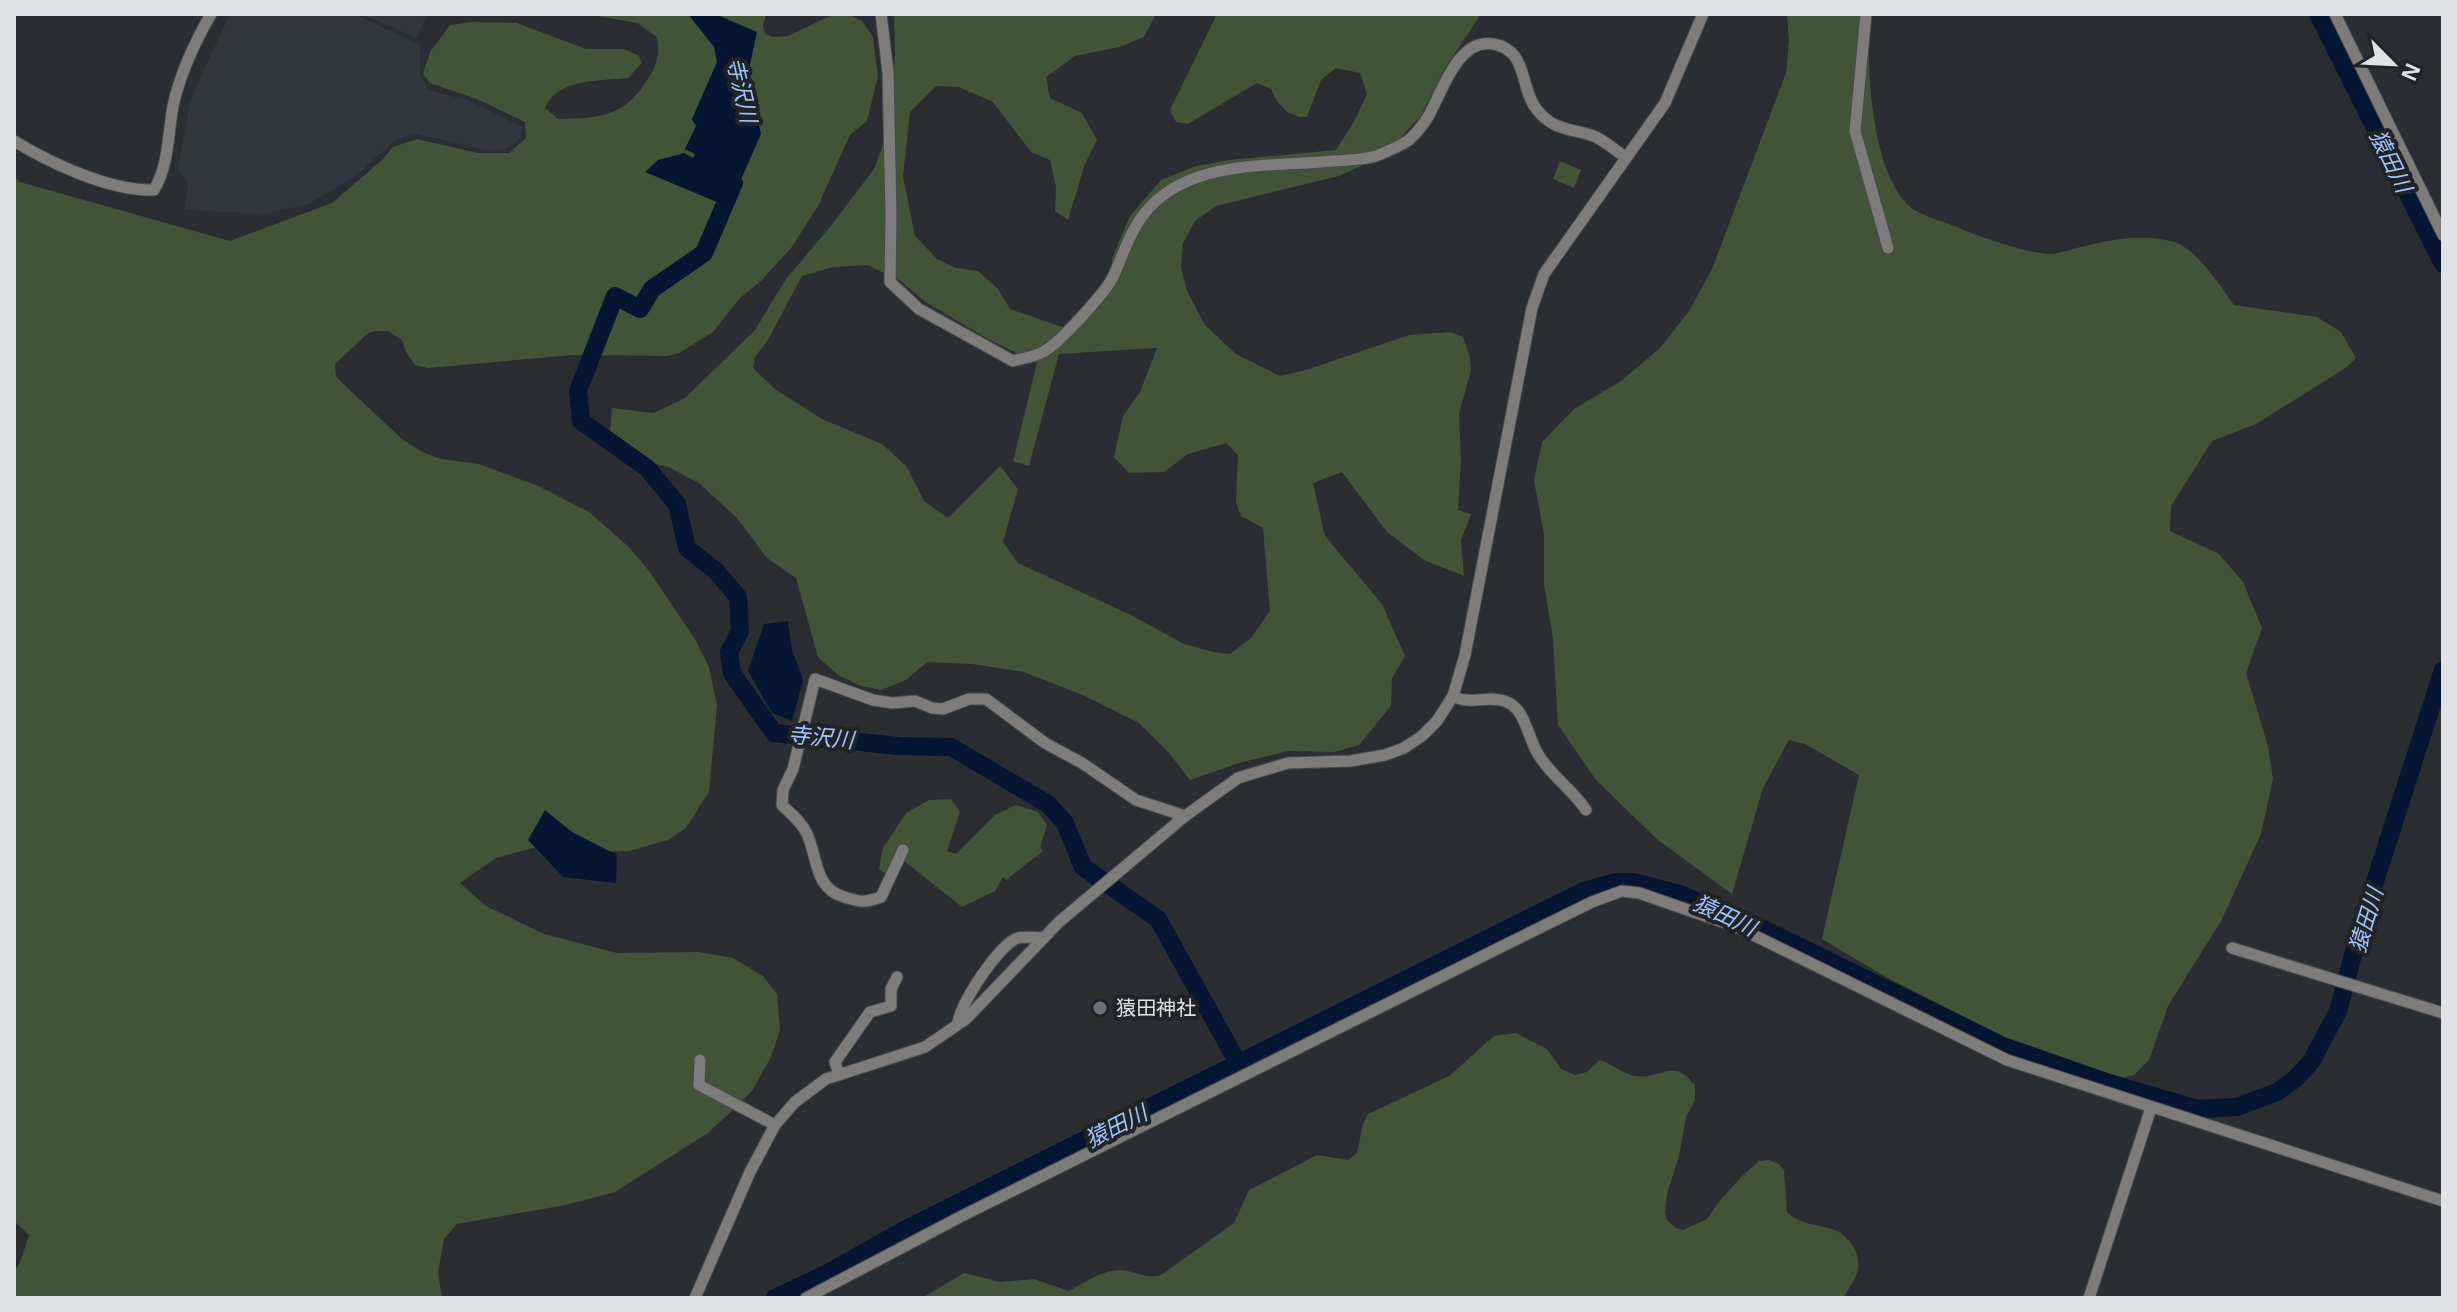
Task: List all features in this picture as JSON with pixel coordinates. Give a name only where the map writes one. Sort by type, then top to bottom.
[{"type":"street","points":[[14,141],[79,172],[135,190],[154,190],[161,178],[174,103],[187,61],[211,14]]},
{"type":"street","points":[[881,14],[888,72],[890,282],[919,309],[1013,361],[1043,352],[1105,290],[1132,232],[1148,209],[1168,191],[1227,169],[1374,157],[1394,148],[1409,139],[1430,113],[1450,72],[1460,59],[1480,44],[1504,47],[1514,55],[1536,109],[1557,128],[1597,138],[1626,158]]},
{"type":"street","points":[[695,1298],[750,1172],[775,1125],[795,1102],[826,1079],[925,1047],[966,1019],[1059,922],[1185,816],[1238,778],[1288,763],[1359,760],[1385,755],[1404,748],[1437,721],[1453,696],[1465,655],[1532,308],[1544,274],[1665,103],[1703,14]]},
{"type":"street","points":[[1866,14],[1855,131],[1888,248]]},
{"type":"street","points":[[2335,14],[2443,235]]},
{"type":"street","points":[[903,850],[881,897],[863,903],[832,893],[822,881],[809,836],[802,824],[782,805],[783,790],[793,769],[815,679],[873,700],[892,703],[915,701],[932,708],[943,709],[969,699],[986,699],[1045,743],[1082,763],[1136,800],[1185,816]]},
{"type":"street","points":[[1453,696],[1462,702],[1496,699],[1511,704],[1518,711],[1538,755],[1577,796],[1586,810]]},
{"type":"street","points":[[806,1298],[962,1216],[1489,953],[1592,902],[1622,891],[1639,893],[1737,927],[2007,1060],[2443,1201]]},
{"type":"street","points":[[958,1024],[958,1015],[964,1004],[1006,946],[1018,938],[1044,938]]},
{"type":"street","points":[[2232,948],[2443,1013]]},
{"type":"street","points":[[839,1075],[835,1062],[870,1012],[891,1006],[891,989],[897,977]]},
{"type":"street","points":[[700,1060],[699,1085],[775,1125]]},
{"type":"street","points":[[2089,1298],[2151,1108]]},
{"type":"shaded area","points":[[230,14],[354,14],[420,45],[420,72],[427,90],[470,101],[522,127],[521,138],[506,149],[486,150],[413,133],[394,141],[357,175],[309,204],[265,214],[184,210],[188,184],[178,169],[189,106]]},
{"type":"shaded area","points":[[362,14],[427,14],[417,38]]},
{"type":"green space","points":[[586,14],[766,14],[765,34],[773,37],[788,36],[834,14],[847,14],[862,21],[873,37],[878,76],[867,121],[850,135],[818,206],[791,248],[761,281],[741,297],[713,332],[679,353],[667,356],[573,355],[428,368],[415,365],[402,340],[388,331],[375,331],[367,334],[335,364],[336,377],[402,439],[422,452],[441,459],[479,464],[536,485],[589,512],[629,547],[649,571],[695,639],[709,667],[717,705],[709,792],[686,828],[668,840],[629,851],[582,852],[533,848],[496,858],[460,883],[486,906],[544,934],[617,953],[698,952],[733,958],[763,976],[777,994],[780,1030],[771,1057],[752,1091],[708,1133],[615,1192],[566,1205],[457,1224],[444,1239],[438,1272],[442,1298],[14,1298],[14,1272],[29,1235],[14,1221],[14,177],[20,182],[230,241],[332,203],[393,147],[417,139],[478,153],[509,153],[526,138],[525,122],[477,99],[430,83],[423,74],[430,52],[450,25],[517,23],[586,49],[624,49],[639,56],[642,63],[628,78],[570,86],[551,98],[545,108],[558,119],[585,118],[618,110],[637,95],[652,71],[658,56],[657,37],[637,23]]},
{"type":"green space","points":[[894,14],[1156,14],[1144,37],[1119,47],[1075,56],[1046,77],[1050,98],[1082,113],[1097,140],[1085,164],[1068,220],[1055,211],[1056,187],[1050,160],[1031,152],[993,102],[959,87],[936,86],[910,112],[903,176],[915,236],[937,259],[956,268],[978,271],[998,289],[1010,309],[1074,331],[1112,289],[1112,258],[1130,216],[1161,180],[1196,166],[1229,160],[1336,150],[1367,94],[1360,73],[1336,68],[1321,80],[1307,117],[1287,112],[1271,89],[1257,83],[1188,124],[1176,122],[1170,110],[1217,14],[1481,14],[1444,70],[1420,117],[1383,156],[1339,176],[1216,206],[1195,221],[1183,243],[1181,268],[1187,291],[1205,325],[1236,354],[1280,376],[1409,335],[1451,332],[1463,337],[1471,371],[1459,413],[1461,462],[1458,510],[1471,514],[1461,540],[1464,576],[1424,560],[1387,532],[1342,472],[1313,483],[1325,536],[1382,604],[1405,656],[1392,678],[1391,706],[1359,745],[1335,752],[1288,751],[1190,780],[1139,723],[1085,696],[1024,672],[972,664],[927,662],[906,680],[881,690],[861,686],[838,675],[818,657],[796,578],[767,558],[737,518],[699,483],[668,467],[629,457],[609,443],[612,408],[654,413],[685,398],[755,330],[786,279],[874,169],[889,129],[895,54]],"holes":[[[867,265],[901,281],[924,301],[988,339],[1037,363],[1013,461],[1029,466],[1059,354],[1157,348],[1140,392],[1123,416],[1114,457],[1129,473],[1164,472],[1188,454],[1226,443],[1238,455],[1236,502],[1241,516],[1263,528],[1270,611],[1251,638],[1230,654],[1184,644],[1133,616],[1018,563],[1003,542],[1018,489],[1000,466],[948,518],[924,501],[906,466],[882,444],[822,419],[775,389],[753,368],[755,357],[768,340],[802,276],[833,267]]]},
{"type":"green space","points":[[1787,14],[1869,14],[1870,88],[1879,142],[1896,189],[1914,210],[1995,241],[2044,254],[2129,238],[2153,238],[2177,243],[2201,261],[2234,305],[2317,317],[2341,332],[2356,358],[2347,367],[2256,424],[2212,441],[2171,506],[2170,531],[2219,554],[2243,582],[2262,628],[2246,673],[2268,746],[2273,779],[2261,834],[2221,921],[2168,1006],[2149,1060],[2134,1075],[2117,1079],[2008,1039],[1886,977],[1822,939],[1859,775],[1805,744],[1789,740],[1763,788],[1732,894],[1658,840],[1596,780],[1558,725],[1553,639],[1544,584],[1544,534],[1534,481],[1542,442],[1574,409],[1621,381],[1660,348],[1689,311],[1712,269],[1786,73],[1789,41]]},
{"type":"green space","points":[[1560,161],[1581,170],[1574,188],[1553,179]]},
{"type":"green space","points":[[951,799],[960,812],[947,851],[956,854],[995,815],[1016,805],[1038,812],[1047,825],[1040,847],[1043,851],[1006,880],[1003,877],[995,891],[962,907],[903,860],[894,880],[879,869],[883,848],[906,813],[929,800]]},
{"type":"green space","points":[[1516,1033],[1547,1049],[1561,1069],[1575,1075],[1587,1072],[1600,1060],[1636,1076],[1673,1070],[1687,1076],[1695,1085],[1695,1100],[1686,1117],[1679,1156],[1667,1194],[1667,1220],[1683,1230],[1707,1219],[1721,1199],[1759,1161],[1769,1160],[1779,1164],[1784,1170],[1787,1212],[1803,1222],[1839,1232],[1856,1252],[1858,1270],[1843,1298],[922,1298],[964,1273],[1000,1282],[1034,1279],[1069,1291],[1116,1270],[1147,1276],[1161,1275],[1234,1223],[1249,1190],[1317,1155],[1348,1160],[1357,1153],[1368,1114],[1449,1076],[1494,1036]]},
{"type":"water","points":[[688,14],[715,14],[757,32],[748,74],[761,134],[729,207],[645,172],[658,160],[684,153],[693,158],[695,154],[685,149],[696,126],[692,119],[717,62],[714,47]]},
{"type":"water","points":[[788,621],[792,650],[803,680],[792,721],[772,713],[748,671],[764,624]]},
{"type":"water","points":[[545,810],[572,832],[617,855],[616,883],[563,877],[528,840]]},
{"type":"waterway","name":"猿田川","points":[[2318,14],[2443,264]]},
{"type":"waterway","name":"寺沢川","points":[[734,183],[704,253],[652,289],[640,309],[615,296],[578,391],[581,421],[647,468],[677,504],[687,548],[716,571],[738,597],[740,631],[729,652],[732,673],[774,733],[898,746],[951,747],[1048,804],[1065,823],[1083,867],[1158,919],[1238,1063]]},
{"type":"waterway","name":"猿田川","points":[[775,1298],[824,1275],[904,1230],[1584,891],[1616,882],[1633,882],[1680,894],[1757,926],[2003,1046],[2109,1083],[2197,1109],[2237,1107],[2277,1092],[2311,1062],[2338,1011],[2361,925],[2443,670]]},
{"type":"place","name":"猿田神社","points":[[1100,1008]]}]
